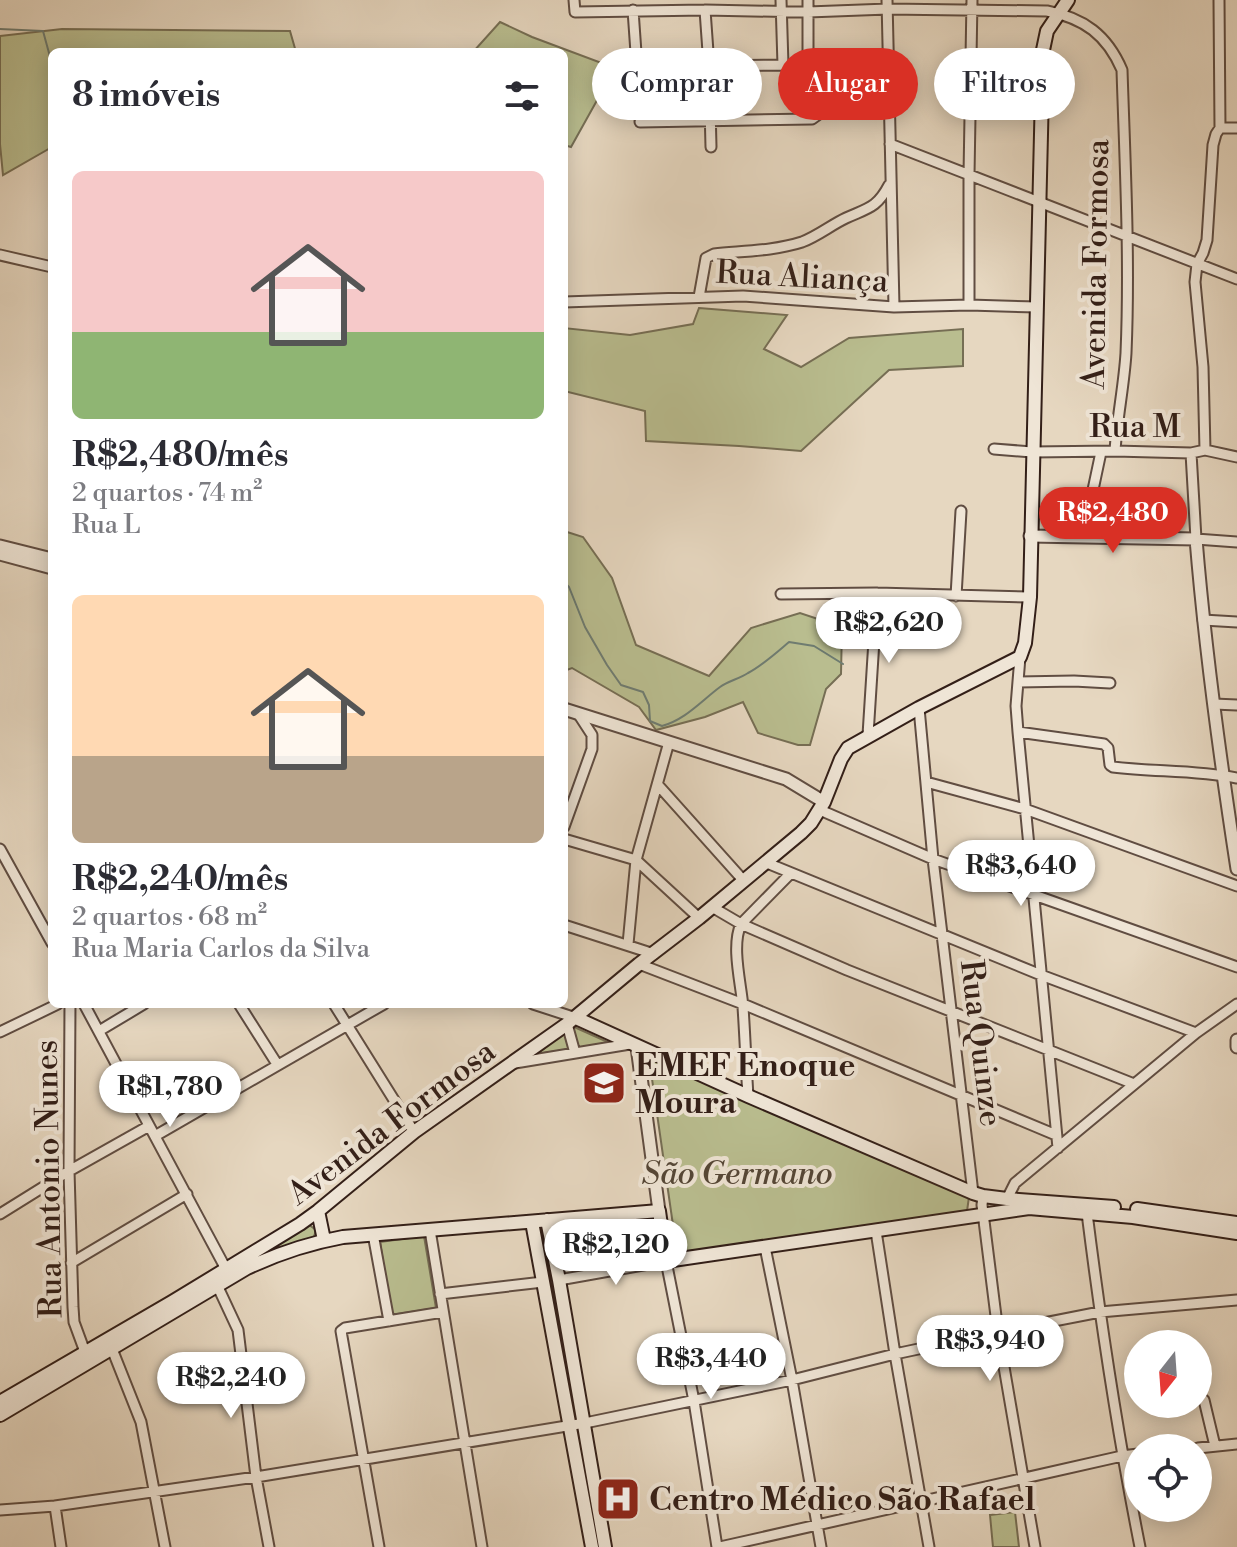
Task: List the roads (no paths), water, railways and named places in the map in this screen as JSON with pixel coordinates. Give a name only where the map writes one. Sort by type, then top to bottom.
[{"type":"main road","name":"Avenida Formosa","points":[[0,1402],[85,1352],[217,1285],[263,1254],[414,1132],[571,1021],[767,863],[801,833],[822,806],[844,753],[852,744],[1020,657],[1025,643],[1030,597],[1043,50],[1052,12],[1068,0]]},
{"type":"main road","points":[[571,1021],[978,1194],[1089,1204],[1236,1231]]},
{"type":"main road","points":[[659,1211],[666,1261],[1029,1208],[1133,1217],[1236,1231]]},
{"type":"main road","points":[[318,1211],[324,1240]]},
{"type":"main road","name":"Avenida Formosa","points":[[174,1306],[226,1269],[263,1254],[324,1240],[659,1211]]},
{"type":"main road","points":[[547,1220],[605,1547]]},
{"type":"main road","points":[[532,1222],[592,1547]]},
{"type":"main road","name":"Avenida Formosa","points":[[0,1415],[112,1349],[129,1332]]},
{"type":"street","points":[[574,0],[575,12],[609,5],[633,10],[663,5],[705,10],[718,5],[808,12],[887,4],[972,5],[1052,12]]},
{"type":"street","points":[[781,0],[783,48]]},
{"type":"street","points":[[808,0],[808,48]]},
{"type":"street","points":[[1035,0],[1052,12]]},
{"type":"street","points":[[1205,450],[1203,367],[1196,299],[1197,264],[1207,240],[1213,145],[1220,128],[1219,0]]},
{"type":"street","points":[[887,4],[894,307]]},
{"type":"street","points":[[969,305],[972,5]]},
{"type":"street","points":[[633,10],[636,48]]},
{"type":"street","points":[[705,10],[708,48]]},
{"type":"street","name":"Avenida Formosa","points":[[1052,12],[1080,22],[1099,34],[1114,52],[1122,70],[1127,236],[1125,358],[1115,451]]},
{"type":"street","points":[[640,122],[778,120]]},
{"type":"street","points":[[711,121],[711,147]]},
{"type":"street","points":[[1220,128],[1237,128]]},
{"type":"street","points":[[890,144],[1237,279]]},
{"type":"street","points":[[699,297],[706,258],[714,254],[802,241],[846,218],[868,211],[877,205],[891,182]]},
{"type":"street","points":[[0,255],[48,266]]},
{"type":"street","name":"Rua Aliança","points":[[568,302],[743,296],[894,307],[1037,307]]},
{"type":"street","name":"Rua M","points":[[994,449],[1191,453],[1205,450],[1237,457]]},
{"type":"street","points":[[1083,537],[1101,452]]},
{"type":"street","points":[[1191,453],[1203,620],[1222,775],[1237,863]]},
{"type":"street","points":[[956,596],[961,511]]},
{"type":"street","points":[[1030,536],[1237,542]]},
{"type":"street","points":[[0,546],[48,558]]},
{"type":"street","points":[[0,554],[48,567]]},
{"type":"street","points":[[868,735],[877,593]]},
{"type":"street","points":[[781,594],[1030,597]]},
{"type":"street","points":[[1203,620],[1237,622]]},
{"type":"street","points":[[1020,657],[1016,706],[1018,732],[1058,1148]]},
{"type":"street","points":[[1018,682],[1110,683]]},
{"type":"street","points":[[1214,704],[1237,705]]},
{"type":"street","name":"Rua Quinze","points":[[919,708],[952,1013],[978,1194],[984,1214]]},
{"type":"street","points":[[568,711],[786,779],[802,786],[822,806],[933,859],[1237,967]]},
{"type":"street","points":[[568,816],[592,749],[592,735],[579,715]]},
{"type":"street","points":[[1018,732],[1104,744],[1113,767],[1237,778]]},
{"type":"street","points":[[628,944],[636,860],[669,742]]},
{"type":"street","points":[[926,782],[1025,809],[1237,886]]},
{"type":"street","points":[[658,785],[743,880]]},
{"type":"street","points":[[568,840],[636,860],[699,918]]},
{"type":"street","points":[[0,849],[48,936]]},
{"type":"street","points":[[767,863],[1041,975],[1196,1033]]},
{"type":"street","points":[[748,1096],[737,943],[741,924],[791,873]]},
{"type":"street","points":[[712,907],[741,924],[847,970],[1134,1084]]},
{"type":"street","points":[[568,926],[654,954]]},
{"type":"street","points":[[639,964],[743,1004],[1056,1135]]},
{"type":"street","points":[[1007,1199],[1015,1183],[1196,1033],[1237,1004]]},
{"type":"street","points":[[0,1032],[50,1008]]},
{"type":"street","name":"Rua Antonio Nunes","points":[[70,1008],[71,1263],[74,1322],[85,1352]]},
{"type":"street","points":[[86,1008],[226,1269]]},
{"type":"street","points":[[99,1031],[137,1008]]},
{"type":"street","points":[[242,1008],[277,1064]]},
{"type":"street","points":[[337,1008],[414,1132]]},
{"type":"street","points":[[155,1136],[377,1008]]},
{"type":"street","points":[[542,1008],[571,1021],[575,1053]]},
{"type":"street","points":[[1237,1040],[1237,1047]]},
{"type":"street","points":[[514,1063],[634,1046],[659,1211]]},
{"type":"street","points":[[0,1214],[149,1126]]},
{"type":"street","points":[[71,1263],[187,1194]]},
{"type":"street","points":[[1087,1213],[1122,1456],[1140,1547]]},
{"type":"street","points":[[984,1214],[998,1332],[1035,1547]]},
{"type":"street","points":[[430,1230],[482,1547]]},
{"type":"street","points":[[876,1231],[929,1547]]},
{"type":"street","points":[[373,1234],[389,1321]]},
{"type":"street","points":[[765,1247],[821,1547]]},
{"type":"street","points":[[559,1280],[666,1261],[694,1401],[718,1547],[1122,1456]]},
{"type":"street","points":[[440,1294],[543,1282]]},
{"type":"street","points":[[217,1285],[238,1330],[256,1477],[269,1547]]},
{"type":"street","points":[[0,1510],[55,1506],[256,1477],[585,1423],[1100,1312],[1237,1300]]},
{"type":"street","points":[[379,1547],[341,1330],[443,1312]]},
{"type":"street","points":[[112,1349],[141,1422],[165,1547]]},
{"type":"street","points":[[1208,1418],[1215,1446]]},
{"type":"street","points":[[1212,1446],[1237,1444]]},
{"type":"street","points":[[55,1506],[61,1547]]},
{"type":"waterway","points":[[0,29],[43,31],[48,49]]},
{"type":"waterway","points":[[568,586],[585,627],[607,665],[621,685],[643,692],[649,705],[650,721],[662,726],[686,715],[723,685],[759,666],[789,642],[814,646],[843,664]]},
{"type":"place","name":"EMEF Enoque Moura","points":[[604,1083]]},
{"type":"place","name":"Centro Médico São Rafael","points":[[618,1499]]},
{"type":"park label","name":"São Germano","points":[[737,1173]]}]
